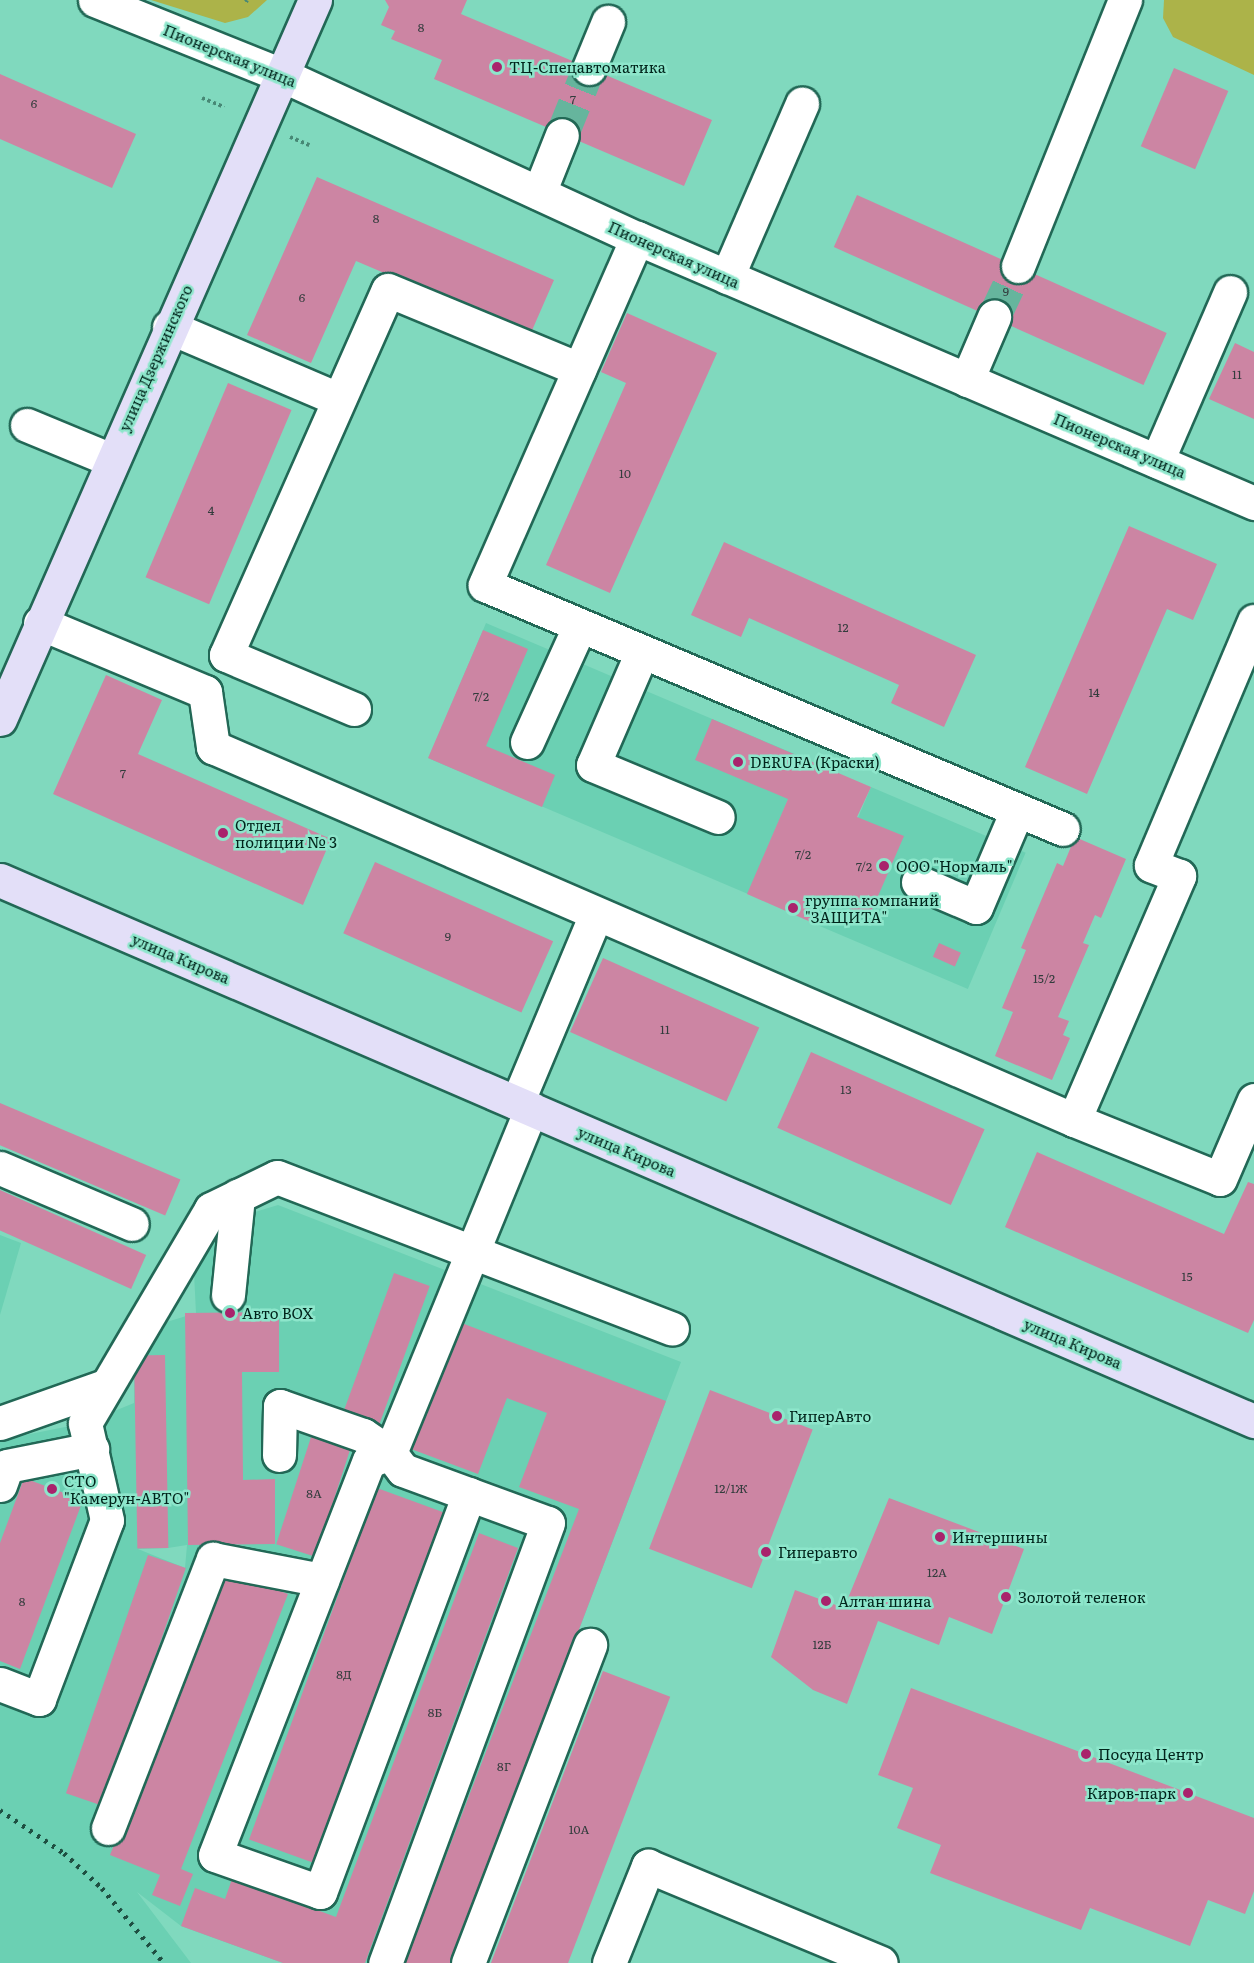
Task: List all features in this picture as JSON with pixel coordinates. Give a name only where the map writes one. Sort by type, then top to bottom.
[{"type":"main road","name":"улица Дзержинского","points":[[0,718],[109,459],[315,0]]},
{"type":"main road","name":"улица Кирова","points":[[0,880],[1254,1421]]},
{"type":"street","name":"Пионерская улица","points":[[95,0],[282,75],[637,238],[1254,503]]},
{"type":"street","points":[[1018,266],[1125,0]]},
{"type":"street","points":[[589,68],[608,22]]},
{"type":"street","points":[[727,277],[802,104]]},
{"type":"street","points":[[539,193],[562,135]]},
{"type":"street","points":[[637,238],[485,585],[1063,830]]},
{"type":"street","points":[[354,709],[226,655],[388,290],[579,369]]},
{"type":"street","points":[[1156,461],[1230,292]]},
{"type":"street","points":[[967,380],[994,317]]},
{"type":"street","points":[[169,327],[338,399]]},
{"type":"street","points":[[27,425],[109,459]]},
{"type":"street","points":[[1074,1120],[1179,876],[1151,865],[1245,666],[1254,621]]},
{"type":"street","points":[[40,622],[205,692],[213,747],[1074,1120],[1220,1179],[1254,1100]]},
{"type":"street","points":[[526,742],[580,626]]},
{"type":"street","points":[[642,652],[593,765],[718,817]]},
{"type":"street","points":[[918,882],[976,907],[1017,811]]},
{"type":"street","points":[[469,1494],[320,1892],[215,1855],[369,1461],[390,1453],[472,1251],[596,914]]},
{"type":"street","points":[[0,1168],[132,1224]]},
{"type":"street","points":[[0,1684],[39,1699],[106,1520],[85,1423],[211,1209],[277,1177],[672,1329]]},
{"type":"street","points":[[228,1296],[238,1196]]},
{"type":"street","points":[[0,1423],[105,1386]]},
{"type":"street","points":[[279,1455],[280,1406],[363,1435],[390,1453],[403,1470],[548,1523],[385,1963]]},
{"type":"street","points":[[0,1485],[7,1466],[92,1449]]},
{"type":"street","points":[[108,1828],[213,1559],[322,1580]]},
{"type":"street","points":[[468,1963],[590,1645]]},
{"type":"street","points":[[609,1963],[648,1866],[881,1963]]},
{"type":"path","points":[[202,98],[224,108]]},
{"type":"shaded area","points":[[151,0],[267,0],[248,17],[225,23]]},
{"type":"shaded area","points":[[1164,0],[1254,0],[1254,75],[1173,37],[1163,18]]},
{"type":"shaded area","points":[[486,623],[805,759],[748,894],[429,758]]},
{"type":"shaded area","points":[[871,787],[1026,853],[968,989],[813,923]]},
{"type":"shaded area","points":[[278,1205],[681,1362],[452,1963],[283,1963],[181,1926],[137,1892],[191,1963],[0,1963],[0,1440],[85,1423],[134,1403],[134,1356],[160,1324],[196,1313],[193,1253],[218,1223]],"holes":[[[187,1545],[185,1568],[138,1549]]]},
{"type":"shaded area","points":[[0,1235],[21,1243],[0,1315]]},
{"type":"building","points":[[385,0],[467,0],[461,14],[712,120],[684,186],[434,79],[442,60],[391,39],[395,31],[381,25],[389,7]]},
{"type":"building","points":[[1174,68],[1228,91],[1195,169],[1141,146]]},
{"type":"building","points":[[0,74],[136,134],[112,188],[0,139]]},
{"type":"building","points":[[317,177],[554,280],[530,335],[356,261],[311,363],[247,335]]},
{"type":"building","points":[[857,195],[1167,333],[1144,385],[834,247]]},
{"type":"building","points":[[627,313],[717,353],[610,593],[546,565],[626,383],[601,372]]},
{"type":"building","points":[[1235,343],[1254,352],[1254,419],[1209,399]]},
{"type":"building","points":[[228,383],[292,410],[209,604],[146,577]]},
{"type":"building","points":[[1129,526],[1217,564],[1193,620],[1167,609],[1087,794],[1025,767]]},
{"type":"building","points":[[724,542],[976,655],[944,727],[891,703],[899,685],[749,618],[741,637],[691,615]]},
{"type":"building","points":[[483,630],[528,649],[486,746],[555,775],[542,807],[428,758]]},
{"type":"building","points":[[106,675],[162,700],[138,754],[331,839],[303,905],[53,794]]},
{"type":"building","points":[[712,719],[871,787],[857,817],[904,836],[869,917],[824,898],[813,923],[747,894],[788,799],[695,760]]},
{"type":"building","points":[[1075,837],[1126,859],[1101,918],[1095,915],[1083,943],[1089,945],[1058,1017],[1069,1021],[1063,1035],[1070,1038],[1052,1080],[995,1056],[1013,1012],[1002,1008],[1026,950],[1021,948],[1057,863],[1063,866]]},
{"type":"building","points":[[375,862],[553,941],[521,1013],[343,933]]},
{"type":"building","points":[[939,943],[961,953],[955,966],[933,957]]},
{"type":"building","points":[[603,958],[759,1028],[726,1102],[570,1032]]},
{"type":"building","points":[[811,1052],[985,1129],[951,1205],[777,1128]]},
{"type":"building","points":[[0,1103],[180,1180],[165,1215],[0,1145]]},
{"type":"building","points":[[1037,1152],[1224,1234],[1248,1182],[1254,1184],[1254,1320],[1248,1333],[1005,1227]]},
{"type":"building","points":[[0,1190],[146,1255],[131,1289],[0,1231]]},
{"type":"building","points":[[394,1273],[430,1286],[379,1425],[343,1412]]},
{"type":"building","points":[[279,1312],[279,1372],[242,1372],[243,1480],[275,1479],[275,1544],[188,1545],[185,1313]]},
{"type":"building","points":[[459,1322],[666,1401],[452,1963],[405,1963],[579,1509],[519,1487],[547,1413],[507,1398],[478,1474],[411,1449]]},
{"type":"building","points":[[165,1355],[168,1548],[137,1549],[134,1356]]},
{"type":"building","points":[[710,1390],[813,1429],[752,1588],[649,1549]]},
{"type":"building","points":[[313,1431],[352,1444],[315,1557],[276,1544]]},
{"type":"building","points":[[24,1478],[83,1500],[20,1669],[0,1661],[0,1543]]},
{"type":"building","points":[[377,1488],[445,1513],[317,1864],[249,1839]]},
{"type":"building","points":[[889,1498],[1024,1549],[992,1634],[949,1617],[939,1645],[878,1621],[847,1704],[813,1690],[771,1657],[795,1590],[844,1608]]},
{"type":"building","points":[[479,1533],[518,1548],[365,1963],[283,1963],[181,1926],[195,1888],[225,1899],[232,1879],[336,1917]]},
{"type":"building","points":[[148,1555],[186,1568],[104,1806],[66,1793]]},
{"type":"building","points":[[221,1569],[288,1594],[181,1869],[193,1874],[180,1906],[152,1895],[160,1875],[110,1855]]},
{"type":"building","points":[[603,1671],[670,1697],[568,1963],[491,1963]]},
{"type":"building","points":[[911,1688],[1254,1818],[1254,1891],[1245,1914],[1208,1900],[1190,1946],[1090,1908],[1081,1930],[930,1873],[941,1845],[897,1828],[913,1788],[878,1775]]},
{"type":"tunnel","points":[[562,135],[589,68]]},
{"type":"tunnel","points":[[994,317],[1018,266]]},
{"type":"railway","points":[[0,1810],[64,1853],[102,1888],[164,1963]]},
{"type":"place","name":"ТЦ-Спецавтоматика","points":[[497,67]]},
{"type":"place","name":"DERUFA (Краски)","points":[[738,762]]},
{"type":"place","name":"Отдел полиции № 3","points":[[223,833]]},
{"type":"place","name":"ООО \"Нормаль\"","points":[[884,866]]},
{"type":"place","name":"группа компаний \"ЗАЩИТА\"","points":[[793,908]]},
{"type":"place","name":"Авто BOX","points":[[230,1313]]},
{"type":"place","name":"ГиперАвто","points":[[777,1416]]},
{"type":"place","name":"СТО \"Камерун-АВТО\"","points":[[52,1489]]},
{"type":"place","name":"Интершины","points":[[940,1537]]},
{"type":"place","name":"Гиперавто","points":[[766,1552]]},
{"type":"place","name":"Золотой теленок","points":[[1006,1597]]},
{"type":"place","name":"Алтан шина","points":[[826,1601]]},
{"type":"place","name":"Посуда Центр","points":[[1086,1754]]},
{"type":"place","name":"Киров-парк","points":[[1188,1793]]}]
